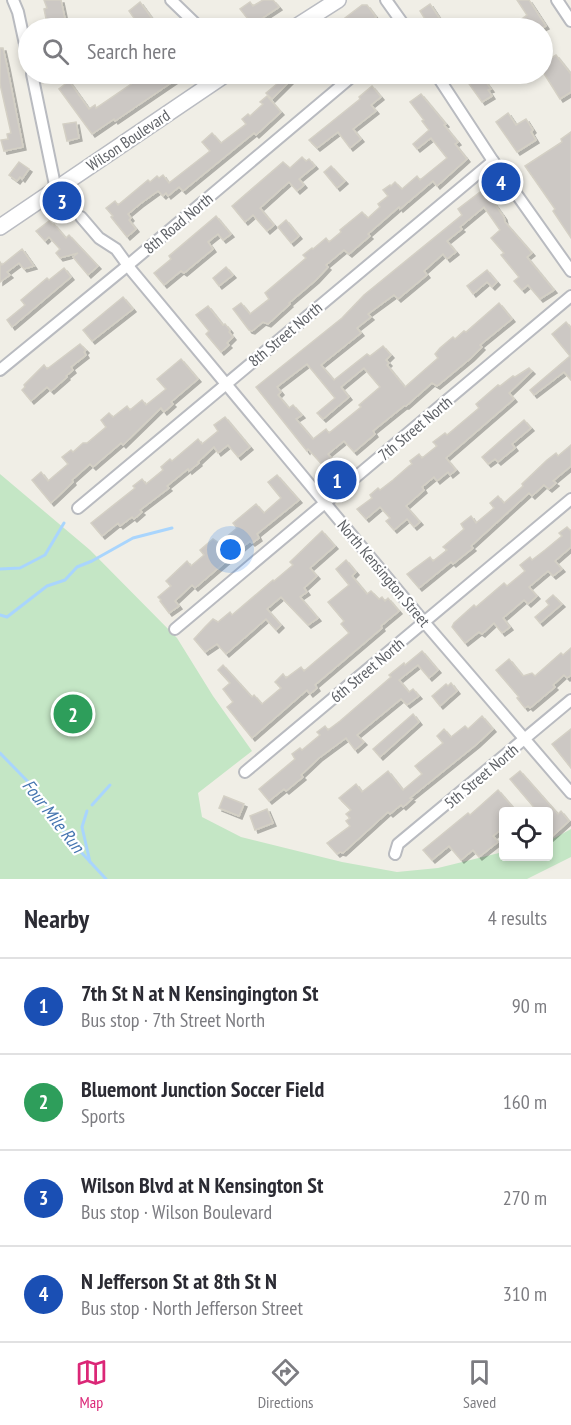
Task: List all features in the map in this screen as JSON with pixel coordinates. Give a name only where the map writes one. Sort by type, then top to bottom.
[{"type":"main road","points":[[310,18],[338,0]]},
{"type":"main road","name":"Wilson Boulevard","points":[[0,226],[211,84]]},
{"type":"street","points":[[13,0],[19,18]]},
{"type":"street","points":[[171,0],[190,18]]},
{"type":"street","points":[[386,0],[399,18]]},
{"type":"street","points":[[557,0],[571,21]]},
{"type":"street","points":[[34,84],[56,190]]},
{"type":"street","name":"8th Road North","points":[[0,370],[342,84]]},
{"type":"street","points":[[443,84],[493,161],[571,271]]},
{"type":"street","name":"8th Street North","points":[[78,508],[493,161]]},
{"type":"street","name":"North Kensington Street","points":[[81,217],[99,238],[116,249],[127,266],[423,622],[526,738],[571,793]]},
{"type":"street","name":"7th Street North","points":[[175,629],[571,296]]},
{"type":"street","name":"6th Street North","points":[[246,772],[571,499]]},
{"type":"street","name":"5th Street North","points":[[395,854],[398,844],[571,700]]},
{"type":"green space","points":[[0,474],[90,550],[177,638],[213,696],[252,751],[198,793],[202,817],[241,837],[342,862],[397,872],[438,868],[499,853],[499,861],[553,861],[553,839],[571,829],[571,857],[527,879],[0,879]]},
{"type":"building","points":[[44,0],[61,0],[65,18],[46,18],[44,9],[47,8]]},
{"type":"building","points":[[263,0],[273,0],[279,7],[262,18],[247,18],[240,9],[250,2],[253,6]]},
{"type":"building","points":[[517,0],[529,0],[541,18],[523,18],[527,15]]},
{"type":"building","points":[[140,2],[152,18],[134,18],[129,11]]},
{"type":"building","points":[[430,4],[439,18],[424,18],[420,11]]},
{"type":"building","points":[[362,5],[367,5],[376,17],[375,18],[345,18]]},
{"type":"building","points":[[0,48],[3,48],[23,147],[4,151],[1,140],[8,139],[7,134],[11,133],[0,84]]},
{"type":"building","points":[[556,55],[571,74],[571,92],[560,99],[551,84],[553,84],[553,57]]},
{"type":"building","points":[[65,84],[71,84],[89,109],[95,105],[96,108],[131,84],[169,84],[92,134],[59,89]]},
{"type":"building","points":[[277,84],[287,84],[272,99],[266,93]]},
{"type":"building","points":[[469,84],[487,84],[491,89],[488,90],[492,96],[482,102]]},
{"type":"building","points":[[372,86],[381,97],[371,105],[376,111],[353,129],[361,139],[350,148],[338,132],[317,148],[309,140],[360,99],[359,97]]},
{"type":"building","points":[[421,94],[446,124],[444,125],[458,142],[455,144],[467,159],[437,186],[433,181],[400,209],[399,207],[349,254],[344,250],[326,265],[328,267],[316,280],[268,324],[263,322],[252,331],[249,330],[233,309],[241,303],[250,314],[269,299],[265,293],[306,258],[303,255],[326,238],[329,242],[362,212],[368,218],[380,207],[378,204],[388,196],[383,190],[395,182],[402,189],[417,176],[420,180],[447,158],[431,138],[417,149],[413,144],[429,130],[410,102]]},
{"type":"building","points":[[267,96],[281,112],[256,135],[254,133],[183,191],[179,187],[168,196],[166,193],[163,196],[158,191],[140,204],[128,214],[131,218],[129,220],[136,229],[127,237],[106,208],[115,201],[118,205],[148,180],[150,182],[157,176],[159,178],[163,175],[169,183],[210,151],[202,142],[212,133],[221,143],[246,124],[242,119],[248,114],[250,116],[263,104],[260,102]]},
{"type":"building","points":[[508,113],[516,125],[526,119],[536,140],[517,152],[496,122]]},
{"type":"building","points":[[76,122],[79,138],[67,141],[63,124]]},
{"type":"building","points":[[571,132],[571,238],[553,211],[555,209],[525,166],[562,142],[561,139]]},
{"type":"building","points":[[302,157],[306,161],[309,159],[315,166],[299,179],[304,185],[297,191],[289,182],[260,208],[274,225],[267,231],[253,215],[245,222],[232,206],[283,162],[290,168]]},
{"type":"building","points":[[19,162],[29,169],[22,179],[20,177],[17,181],[9,175]]},
{"type":"building","points":[[331,166],[345,181],[337,188],[324,172]]},
{"type":"building","points":[[484,189],[504,217],[505,222],[532,253],[527,257],[554,290],[540,299],[528,285],[522,290],[514,281],[519,277],[501,255],[504,253],[491,238],[500,230],[484,207],[447,241],[456,252],[447,259],[443,254],[424,271],[427,275],[398,299],[394,295],[368,314],[371,317],[357,328],[361,333],[321,365],[334,380],[367,354],[370,356],[383,346],[391,355],[386,360],[389,363],[387,365],[405,387],[438,358],[435,354],[440,348],[453,337],[455,339],[464,331],[466,332],[499,303],[512,319],[480,345],[482,347],[471,358],[437,386],[432,383],[373,431],[375,434],[354,452],[344,441],[328,454],[337,465],[329,472],[308,449],[307,451],[256,387],[342,318],[364,295],[462,215],[458,209]],"holes":[[[307,364],[335,398],[317,413],[323,419],[349,397],[341,387],[364,368],[380,387],[359,405],[361,407],[329,433],[326,429],[313,439],[296,419],[302,415],[293,405],[289,408],[278,395],[281,392],[277,387]]]},
{"type":"building","points":[[216,216],[231,234],[223,240],[218,234],[208,242],[213,249],[184,273],[181,271],[164,285],[154,273],[171,259],[169,256]]},
{"type":"building","points":[[286,220],[299,236],[291,243],[278,227]]},
{"type":"building","points":[[49,221],[66,238],[69,235],[98,266],[88,275],[73,257],[78,253],[60,258],[56,253],[60,249],[49,237],[45,241],[36,231]]},
{"type":"building","points":[[22,249],[34,266],[24,269],[19,263],[7,272],[10,275],[0,282],[0,262],[2,265]]},
{"type":"building","points":[[226,267],[233,275],[219,286],[213,278]]},
{"type":"building","points":[[64,268],[71,277],[12,327],[7,320],[25,305],[21,300],[47,278],[49,280]]},
{"type":"building","points":[[487,270],[497,282],[492,287],[487,282],[473,294],[467,286]]},
{"type":"building","points":[[123,297],[133,309],[92,341],[83,330]]},
{"type":"building","points":[[208,306],[230,330],[233,337],[227,343],[229,345],[221,352],[206,334],[209,331],[196,315]]},
{"type":"building","points":[[566,322],[571,328],[571,380],[564,372],[534,395],[530,390],[570,356],[552,334]]},
{"type":"building","points":[[80,344],[86,350],[84,352],[86,355],[71,367],[73,370],[51,391],[47,387],[31,401],[22,390],[24,385],[44,365],[47,369]]},
{"type":"building","points":[[181,359],[198,379],[171,402],[173,404],[164,412],[161,408],[123,445],[121,443],[93,467],[90,464],[51,503],[32,480],[41,472],[48,481],[68,464],[62,457],[71,450],[73,452],[83,443],[87,443],[106,427],[101,420],[109,413],[113,417],[127,406],[130,410],[142,400],[146,405],[166,389],[157,379]]},
{"type":"building","points":[[529,368],[532,371],[509,393],[514,399],[446,458],[456,470],[450,475],[448,472],[437,481],[434,477],[422,487],[424,490],[406,506],[420,522],[414,527],[407,519],[394,530],[386,521],[390,518],[380,507],[366,519],[357,509],[372,498],[370,495],[378,488],[380,490],[412,464],[410,461],[419,454],[422,458],[437,446],[433,442],[445,433],[447,435],[479,408],[476,404],[498,385],[500,386]]},
{"type":"building","points":[[225,417],[250,447],[238,457],[228,445],[218,453],[214,447],[199,463],[189,471],[188,469],[167,486],[169,488],[140,510],[142,512],[134,519],[132,517],[120,526],[118,523],[102,536],[91,523],[135,488],[133,486],[142,479],[146,484],[163,470],[161,467],[170,459],[172,461],[198,439],[202,444],[218,431],[214,425]]},
{"type":"building","points":[[524,420],[531,428],[512,444],[515,448],[498,462],[495,459],[488,464],[482,457]]},
{"type":"building","points":[[571,445],[571,466],[553,481],[556,483],[549,489],[544,485],[532,496],[529,493],[471,546],[473,548],[453,564],[451,562],[419,588],[407,574],[430,557],[433,561],[447,550],[443,547],[464,529],[461,524],[471,516],[476,523],[494,508],[490,503],[498,496],[504,503],[547,460],[556,453],[558,456]]},
{"type":"building","points":[[277,475],[299,500],[257,534],[259,538],[252,543],[250,541],[195,588],[192,585],[175,601],[179,606],[169,613],[158,597],[171,586],[166,581],[187,561],[191,566],[204,555],[200,550],[213,539],[219,543],[237,528],[233,523],[256,504],[264,513],[281,498],[268,482]]},
{"type":"building","points":[[567,527],[571,531],[571,547],[555,561],[562,569],[553,576],[548,571],[529,587],[537,596],[528,604],[524,600],[503,618],[510,627],[502,633],[494,623],[482,634],[479,632],[465,643],[452,627],[454,623],[504,583],[507,586],[525,571],[520,565],[530,557],[532,560],[545,550],[562,536],[559,533]]},
{"type":"building","points":[[322,531],[335,546],[310,568],[317,576],[304,588],[307,592],[300,597],[318,618],[308,625],[281,597],[267,609],[281,625],[276,630],[266,619],[226,654],[217,644],[205,652],[194,639],[205,627],[213,619],[218,622],[230,612],[232,615],[274,581],[293,565],[290,562]]},
{"type":"building","points":[[346,560],[356,572],[352,576],[367,594],[371,591],[379,599],[382,597],[385,601],[388,598],[399,611],[315,685],[317,688],[310,694],[307,690],[252,738],[227,707],[233,702],[223,689],[230,683],[218,670],[223,665],[252,697],[254,695],[262,704],[281,688],[275,682],[283,674],[286,678],[301,667],[304,671],[349,633],[341,624],[344,621],[328,602],[349,585],[336,569]]},
{"type":"building","points":[[553,595],[562,604],[540,623],[535,617],[549,605],[546,601]]},
{"type":"building","points":[[571,648],[571,675],[567,678],[564,675],[553,685],[555,687],[530,708],[528,706],[525,708],[517,698],[519,697],[496,670],[509,659],[523,676],[532,673],[535,676],[561,653],[563,655]]},
{"type":"building","points":[[422,651],[438,670],[429,678],[418,665],[399,680],[409,692],[413,689],[419,696],[407,705],[401,699],[357,735],[364,742],[355,750],[346,738],[319,758],[301,775],[303,777],[286,791],[284,789],[269,801],[259,789],[295,759],[292,754],[300,748],[302,750],[320,735],[317,732],[325,726],[328,730],[340,721],[391,677],[389,675]]},
{"type":"building","points":[[451,683],[457,691],[440,706],[432,696],[446,684],[448,686]]},
{"type":"building","points":[[413,714],[419,722],[380,757],[373,749]]},
{"type":"building","points":[[482,716],[493,729],[410,798],[412,799],[403,807],[401,805],[390,814],[388,812],[343,853],[337,854],[327,843],[350,826],[346,821],[350,818],[346,814],[351,810],[339,798],[356,784],[362,792],[388,771],[403,790],[422,774],[415,766],[443,743],[437,736],[444,729],[451,737],[465,726],[468,729]]},
{"type":"building","points":[[571,729],[571,768],[552,744]]},
{"type":"building","points":[[520,771],[552,807],[534,807],[510,779]]},
{"type":"building","points":[[498,790],[513,807],[499,807],[499,831],[493,836],[498,842],[479,857],[473,850],[461,860],[449,846],[432,860],[423,850],[468,813],[470,815]]},
{"type":"building","points":[[224,796],[244,804],[239,816],[219,808]]},
{"type":"building","points":[[553,808],[558,814],[561,811],[569,821],[553,835]]},
{"type":"building","points":[[267,809],[273,823],[255,830],[250,816]]},
{"type":"waterway","points":[[0,569],[20,568],[45,555],[64,523]]},
{"type":"waterway","points":[[0,615],[7,617],[47,586],[65,580],[77,567],[133,538],[172,528]]},
{"type":"waterway","name":"Four Mile Run","points":[[0,753],[37,791],[68,838],[106,879]]},
{"type":"waterway","points":[[92,805],[110,785]]},
{"type":"waterway","points":[[87,811],[82,827],[90,862]]},
{"type":"place","name":"N Jefferson St at 8th St N","points":[[501,182]]},
{"type":"place","name":"Wilson Blvd at N Kensington St","points":[[62,201]]},
{"type":"place","name":"7th St N at N Kensingington St","points":[[337,480]]},
{"type":"place","name":"Bluemont Junction Soccer Field","points":[[73,714]]}]
